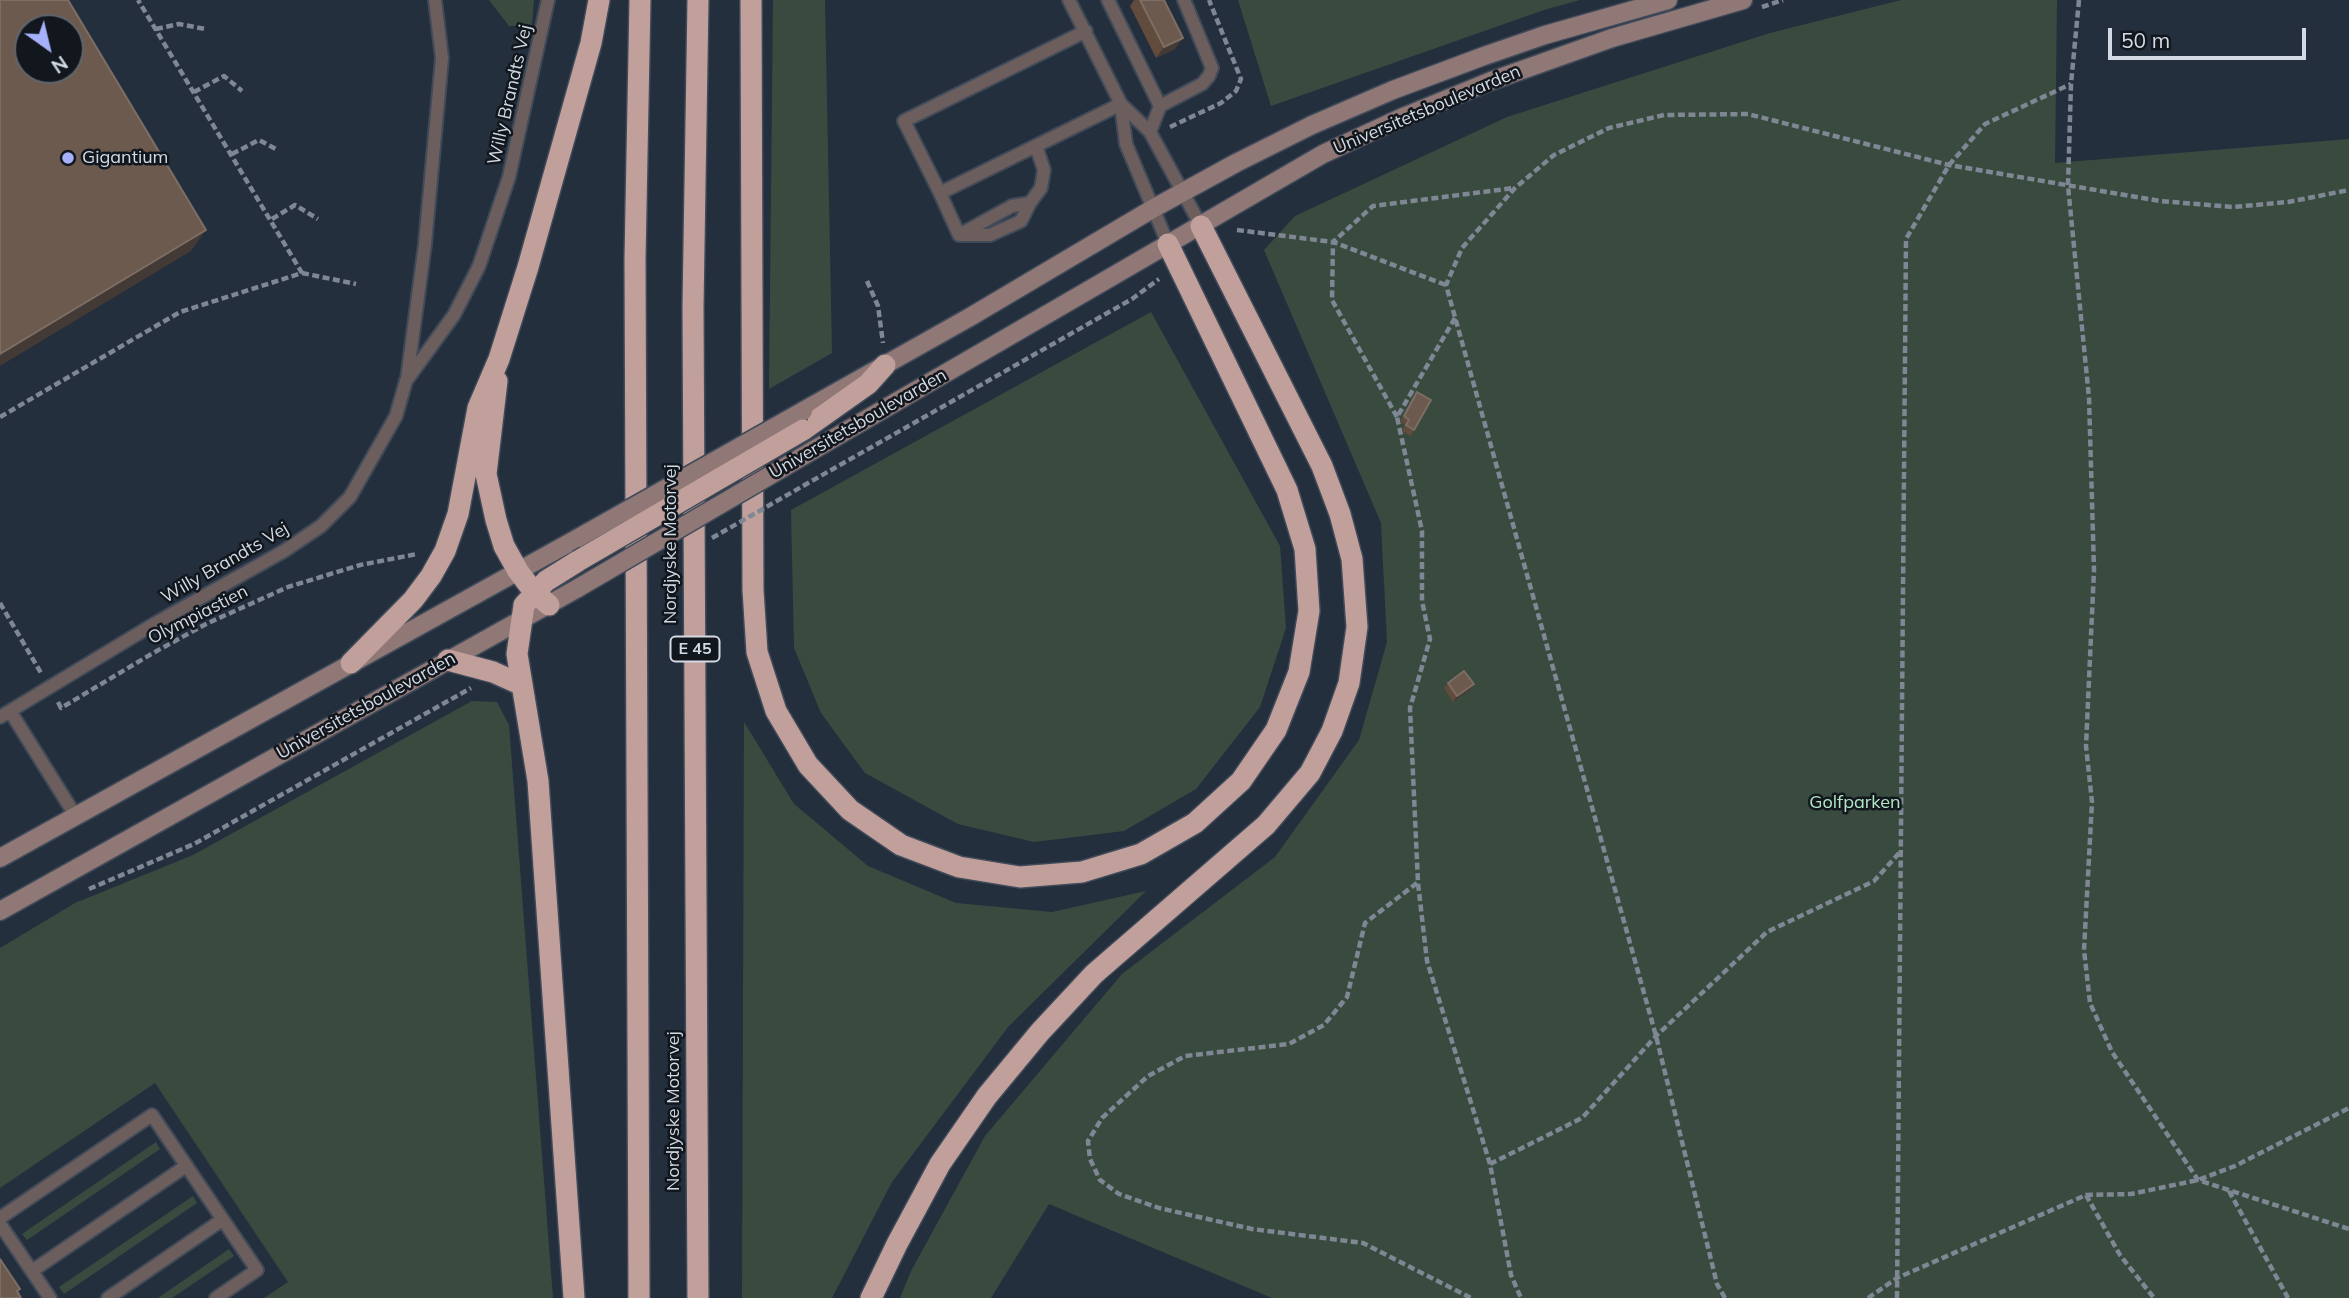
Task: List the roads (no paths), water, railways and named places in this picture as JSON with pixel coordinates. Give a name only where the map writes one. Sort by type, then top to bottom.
[{"type":"highway","points":[[351,663],[413,600],[445,551],[458,514],[478,408],[499,359],[528,267],[591,43],[599,0]]},
{"type":"highway","name":"Nordjyske Motorvej","points":[[639,1298],[635,259],[640,0]]},
{"type":"highway","name":"Nordjyske Motorvej","points":[[698,0],[693,307],[698,1298]]},
{"type":"highway","points":[[751,0],[753,590],[757,652],[776,711],[808,765],[850,810],[901,845],[959,867],[1020,877],[1082,872],[1141,854],[1195,823],[1241,781],[1276,730],[1299,672],[1309,611],[1305,549],[1287,490],[1168,244]]},
{"type":"highway","points":[[872,1298],[897,1244],[940,1164],[987,1096],[1040,1032],[1094,974],[1266,825],[1310,773],[1332,731],[1349,683],[1357,627],[1352,559],[1340,514],[1322,466],[1201,226]]},
{"type":"highway","points":[[499,359],[486,474],[504,546],[518,571],[542,598]]},
{"type":"highway","points":[[542,598],[546,580],[803,420],[868,384],[885,365]]},
{"type":"highway","points":[[542,598],[524,605],[517,654],[538,781],[574,1298]]},
{"type":"highway","points":[[448,660],[494,672],[522,685]]},
{"type":"main road","name":"Universitetsboulevarden","points":[[885,365],[1154,208],[1312,125],[1393,90],[1545,35],[1668,0]]},
{"type":"main road","name":"Universitetsboulevarden","points":[[542,598],[578,588],[1324,154],[1403,117],[1491,81],[1612,38],[1743,0]]},
{"type":"main road","points":[[0,858],[578,538],[803,420]]},
{"type":"main road","name":"Universitetsboulevarden","points":[[0,911],[521,620]]},
{"type":"lane","name":"Willy Brandts Vej","points":[[5,714],[154,624],[285,551],[321,526],[350,497],[372,462],[396,416],[407,381],[425,244],[442,58],[435,0]]},
{"type":"lane","name":"Willy Brandts Vej","points":[[407,381],[454,315],[479,266],[509,177],[548,0]]},
{"type":"lane","points":[[1069,0],[1121,104],[1126,144],[1168,244]]},
{"type":"lane","points":[[1108,0],[1160,106]]},
{"type":"lane","points":[[1150,132],[1160,106],[1202,83],[1212,68],[1184,0]]},
{"type":"lane","points":[[1036,146],[1044,170],[1041,188],[1030,203],[1012,206],[959,234],[904,121],[1086,31]]},
{"type":"lane","points":[[1121,104],[1150,132],[1201,226]]},
{"type":"lane","points":[[940,193],[1121,104]]},
{"type":"lane","points":[[5,714],[75,815]]},
{"type":"lane","points":[[0,1217],[152,1115],[257,1270],[216,1298]]},
{"type":"lane","points":[[32,1271],[186,1166]]},
{"type":"lane","points":[[108,1298],[222,1220]]},
{"type":"lane","points":[[0,1224],[50,1298]]},
{"type":"place","name":"Gigantium","points":[[68,158]]},
{"type":"park label","name":"Golfparken","points":[[1855,803]]}]
